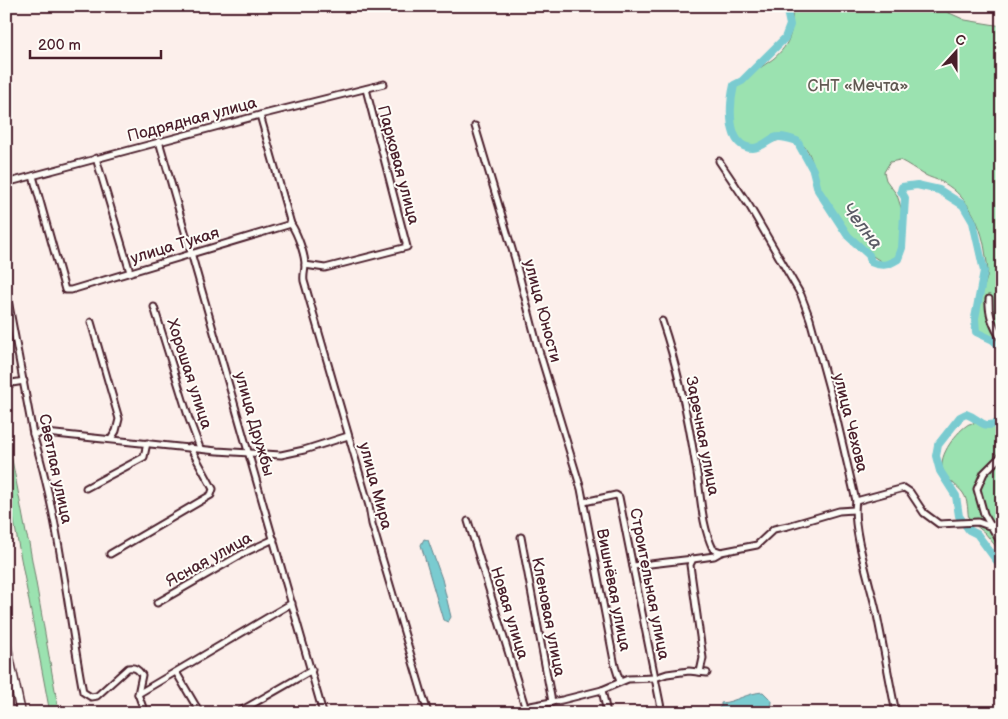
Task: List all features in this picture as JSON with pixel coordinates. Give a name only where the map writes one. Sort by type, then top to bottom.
[{"type":"main road","points":[[6,643],[21,713]]},
{"type":"street","name":"Подрядная улица","points":[[6,183],[159,141],[384,84]]},
{"type":"street","name":"Парковая улица","points":[[305,265],[325,268],[407,247],[366,89]]},
{"type":"street","name":"улица Мира","points":[[260,115],[291,224],[296,232],[305,265],[302,274],[372,524],[428,713]]},
{"type":"street","name":"улица Юности","points":[[475,126],[584,502]]},
{"type":"street","name":"улица Дружбы","points":[[159,141],[323,713]]},
{"type":"street","points":[[96,158],[130,272]]},
{"type":"street","name":"улица Чехова","points":[[719,161],[750,207],[800,295],[810,319],[833,403],[856,501],[854,510],[860,542],[876,610],[896,713]]},
{"type":"street","name":"улица Тукая","points":[[32,176],[66,290],[291,224]]},
{"type":"street","name":"Светлая улица","points":[[6,289],[33,434],[40,455],[56,528],[83,692],[86,696],[97,696],[128,668],[133,667],[139,670],[142,675],[138,694]]},
{"type":"street","points":[[989,299],[988,308],[994,328],[1002,340]]},
{"type":"street","name":"Хорошая улица","points":[[154,307],[200,448]]},
{"type":"street","name":"Заречная улица","points":[[662,321],[674,355],[693,447],[706,534],[714,549],[721,552]]},
{"type":"street","points":[[91,322],[119,419],[116,431],[111,439]]},
{"type":"street","points":[[6,384],[24,381]]},
{"type":"street","points":[[33,434],[46,433],[281,455],[348,436]]},
{"type":"street","points":[[86,488],[144,457],[147,442]]},
{"type":"street","points":[[110,554],[211,495],[213,489],[190,447]]},
{"type":"street","points":[[1002,455],[984,473],[977,489],[984,514],[1002,545]]},
{"type":"street","points":[[856,501],[904,488],[910,492],[924,513],[939,524],[978,522],[990,526],[1002,525]]},
{"type":"street","name":"Строительная улица","points":[[584,502],[618,495],[662,713]]},
{"type":"street","name":"Вишнёвая улица","points":[[584,502],[615,666],[620,682]]},
{"type":"street","points":[[633,566],[714,556],[721,552],[757,545],[774,529],[839,511],[854,510]]},
{"type":"street","name":"Новая улица","points":[[468,521],[526,710]]},
{"type":"street","name":"Кленовая улица","points":[[521,537],[552,702]]},
{"type":"street","name":"Ясная улица","points":[[157,603],[244,553],[274,539]]},
{"type":"street","points":[[693,559],[690,565],[703,658],[700,672]]},
{"type":"street","points":[[145,713],[138,694],[292,603]]},
{"type":"street","points":[[237,713],[312,670]]},
{"type":"street","points":[[176,672],[200,713]]},
{"type":"street","points":[[526,710],[602,690],[628,679],[655,678],[682,672],[708,674]]},
{"type":"street","points":[[602,690],[607,713]]},
{"type":"green space","name":"СНТ «Мечта»","points":[[792,6],[934,6],[965,20],[1002,26],[1002,351],[977,329],[977,309],[988,274],[985,250],[977,221],[966,203],[952,189],[900,160],[890,162],[884,172],[886,180],[897,195],[906,223],[906,230],[900,258],[896,262],[886,264],[874,257],[853,239],[836,217],[822,192],[808,151],[802,144],[785,139],[754,149],[748,148],[739,140],[734,125],[732,107],[735,85],[745,81],[773,59],[788,42],[792,22]]},
{"type":"green space","points":[[980,422],[991,424],[1002,422],[1002,554],[985,533],[969,520],[965,496],[947,477],[942,464],[946,451],[959,432],[969,424]]},
{"type":"green space","points":[[6,428],[29,543],[58,707],[57,713],[50,713],[6,479]]},
{"type":"water","points":[[424,539],[428,540],[442,579],[451,617],[448,622],[443,620],[421,545]]},
{"type":"water","points":[[763,692],[772,701],[771,713],[714,713],[721,706],[721,703]]},
{"type":"waterway","name":"Челна","points":[[786,6],[790,25],[785,38],[742,81],[734,85],[731,102],[731,123],[738,141],[744,146],[753,148],[759,147],[777,137],[797,141],[813,170],[818,190],[848,236],[869,255],[871,262],[875,264],[885,265],[898,259],[902,248],[905,198],[901,191],[902,187],[917,185],[939,190],[963,205],[973,222],[984,271],[975,318],[976,332],[993,340],[1002,348]]},
{"type":"waterway","name":"Челна","points":[[1002,422],[985,425],[966,414],[960,417],[938,445],[936,456],[940,471],[956,496],[959,516],[969,530],[977,534],[1002,568]]}]
